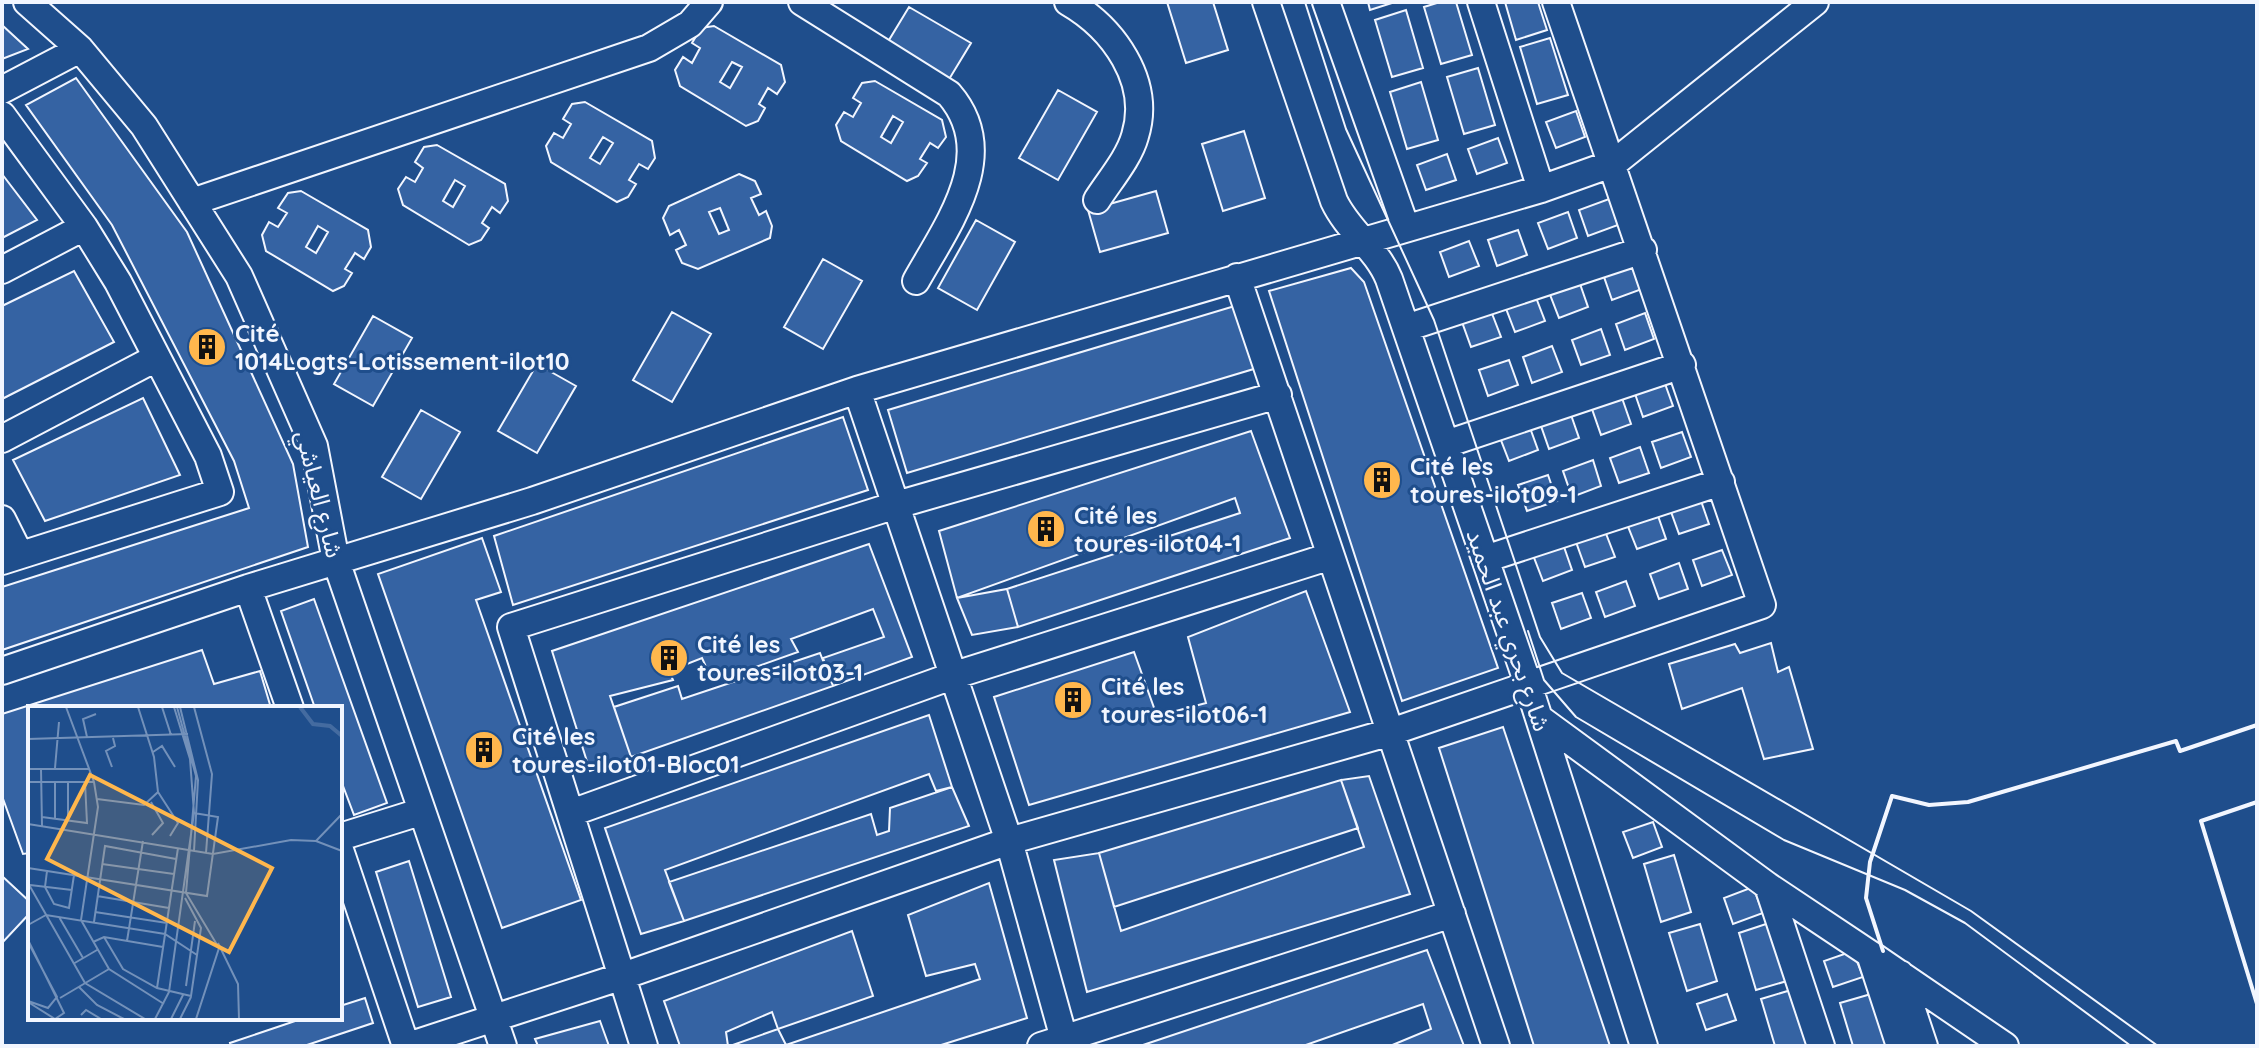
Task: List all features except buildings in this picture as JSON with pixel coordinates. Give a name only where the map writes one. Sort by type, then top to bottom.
[{"type":"street","name":"شارع العياشي","points":[[27,2],[80,49],[144,126],[239,276],[314,446],[336,561],[503,1046]]},
{"type":"street","points":[[192,202],[649,48],[690,24],[709,2]]},
{"type":"street","points":[[802,2],[949,94],[962,110],[971,137],[972,168],[961,202],[916,281]]},
{"type":"street","points":[[1068,2],[1106,31],[1122,51],[1137,94],[1135,138],[1097,200]]},
{"type":"street","name":"شارع بحري عبد الحميد","points":[[1266,2],[1334,201],[1344,222],[1382,261],[1528,684],[1644,1046]]},
{"type":"street","points":[[1326,2],[1406,228]]},
{"type":"street","points":[[1481,2],[1541,189]]},
{"type":"street","points":[[342,856],[407,1046],[620,977],[1009,841],[1391,732],[1762,605],[1614,163],[1556,2]]},
{"type":"street","points":[[2,671],[248,588],[532,501],[857,390],[1541,189],[1614,163],[1815,2]]},
{"type":"street","points":[[2,90],[80,49]]},
{"type":"street","points":[[2,115],[84,227],[118,282],[208,456],[220,492],[11,558],[2,519]]},
{"type":"street","points":[[2,270],[84,227]]},
{"type":"street","points":[[1406,328],[1643,250]]},
{"type":"street","points":[[1237,277],[1496,1046]]},
{"type":"street","points":[[2,439],[156,358]]},
{"type":"street","points":[[1446,444],[1682,365]]},
{"type":"street","points":[[857,390],[893,506],[955,675],[1009,841],[1057,1044],[1452,914]]},
{"type":"street","points":[[644,1046],[511,627],[893,506],[1278,395]]},
{"type":"street","points":[[1485,559],[1721,482]]},
{"type":"street","points":[[571,813],[955,675],[1331,556]]},
{"type":"street","points":[[248,588],[289,706]]},
{"type":"street","points":[[1539,718],[1768,886],[2005,1046]]},
{"type":"street","points":[[342,836],[420,812]]},
{"type":"street","points":[[1768,886],[1821,1046]]},
{"type":"street","points":[[1870,954],[1900,1046]]},
{"type":"street","points":[[1900,974],[1924,1046]]},
{"type":"tram line","points":[[1305,2],[1346,129],[1434,320],[1540,637],[1562,673],[1971,911],[2158,1046]]},
{"type":"tram line","points":[[1528,631],[1544,680],[1576,717],[1784,840],[1905,890],[1965,923],[2131,1046]]},
{"type":"wall","points":[[1883,951],[1866,898],[1870,862],[1892,796],[1929,805],[1968,802],[2176,741],[2180,751],[2257,725]]},
{"type":"wall","points":[[2257,802],[2201,821],[2257,1004]]},
{"type":"place","name":"Cité 1014Logts-Lotissement-ilot10","points":[[207,347]]},
{"type":"place","name":"Cité les toures-ilot09-1","points":[[1382,480]]},
{"type":"place","name":"Cité les toures-ilot04-1","points":[[1046,529]]},
{"type":"place","name":"Cité les toures-ilot03-1","points":[[669,658]]},
{"type":"place","name":"Cité les toures-ilot06-1","points":[[1073,700]]},
{"type":"place","name":"Cité les toures-ilot01-Bloc01","points":[[484,750]]}]
